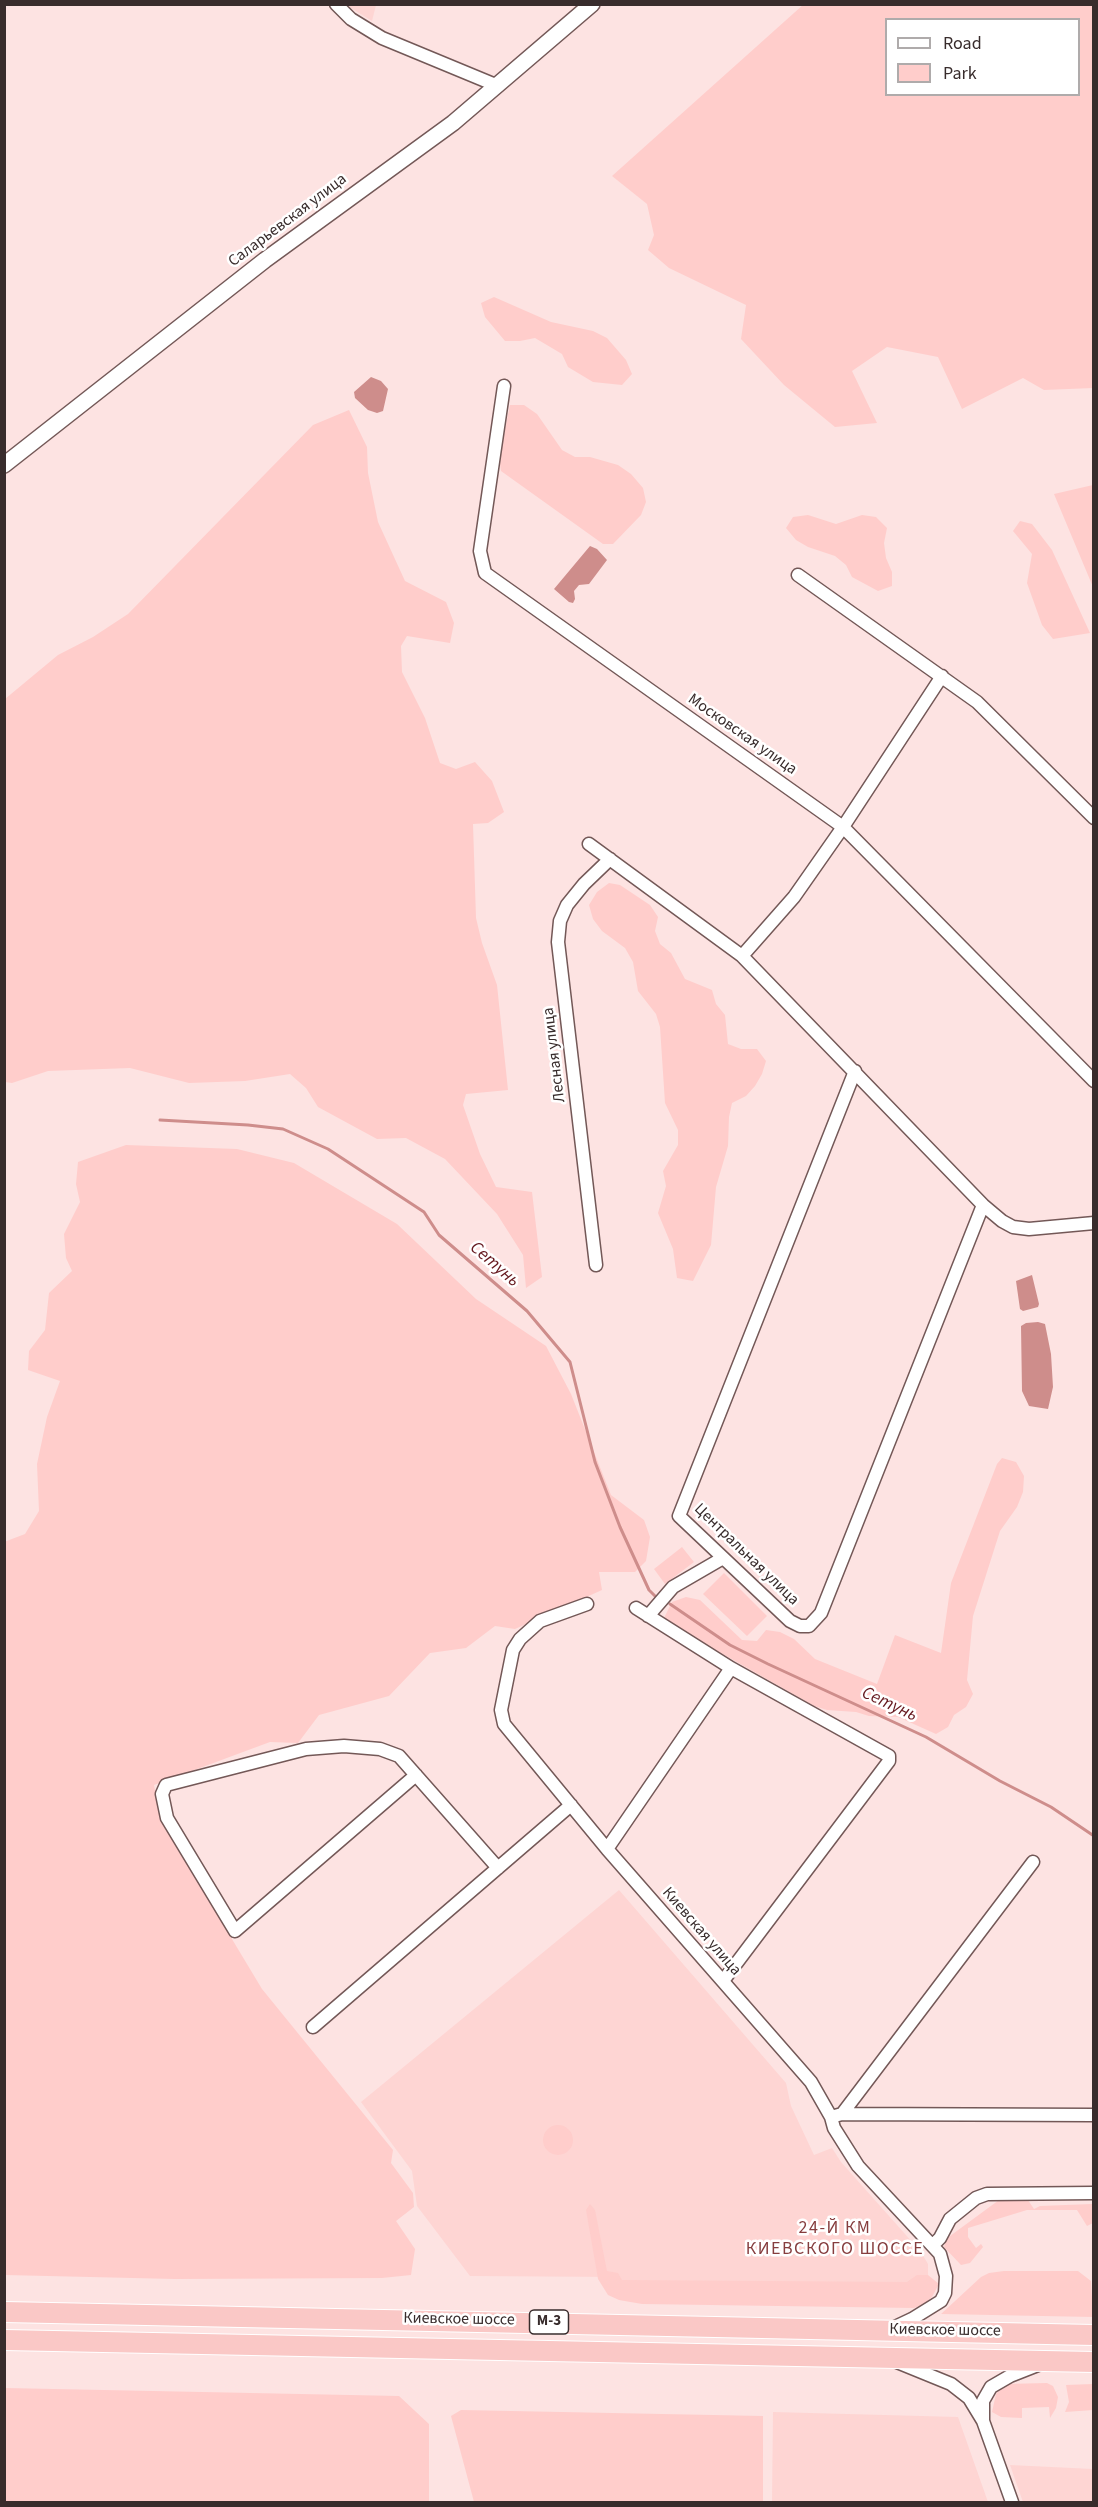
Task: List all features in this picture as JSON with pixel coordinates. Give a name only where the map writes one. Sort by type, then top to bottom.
[{"type":"highway","name":"Киевское шоссе","points":[[4,2312],[1094,2335]]},
{"type":"highway","name":"Киевское шоссе","points":[[4,2340],[1094,2362]]},
{"type":"street","points":[[336,4],[351,19],[382,38],[498,86]]},
{"type":"street","name":"Саларьевская улица","points":[[4,465],[256,267],[453,123],[592,4]]},
{"type":"street","name":"Московская улица","points":[[504,386],[480,551],[485,573],[843,827],[1094,1081]]},
{"type":"street","points":[[798,575],[977,702],[1094,818]]},
{"type":"street","points":[[742,956],[794,897],[843,827],[942,675]]},
{"type":"street","points":[[589,844],[742,956],[983,1205],[1002,1221],[1013,1227],[1044,1229],[1094,1223]]},
{"type":"street","name":"Лесная улица","points":[[596,1265],[558,942],[560,921],[567,905],[584,884],[610,859]]},
{"type":"street","name":"Центральная улица","points":[[855,1071],[679,1512],[681,1520],[790,1620],[800,1626],[809,1626],[821,1613],[983,1205]]},
{"type":"street","points":[[648,1616],[673,1587],[723,1558]]},
{"type":"street","name":"Киевская улица","points":[[587,1604],[540,1621],[520,1639],[513,1650],[501,1710],[504,1724],[607,1849],[811,2082],[837,2115],[834,2128],[858,2166],[888,2201],[934,2244],[940,2254],[945,2272],[945,2293],[940,2301],[912,2319],[886,2330]]},
{"type":"street","points":[[636,1608],[731,1668],[889,1756],[889,1761],[723,1981]]},
{"type":"street","points":[[607,1849],[731,1668]]},
{"type":"street","points":[[416,1775],[235,1931],[167,1818],[162,1794],[166,1785],[306,1749],[344,1746],[380,1749],[399,1756],[416,1775],[498,1868]]},
{"type":"street","points":[[313,2027],[571,1805]]},
{"type":"street","points":[[837,2115],[1033,1862]]},
{"type":"street","points":[[837,2115],[1094,2115]]},
{"type":"street","points":[[934,2244],[940,2238],[950,2219],[976,2198],[987,2194],[1094,2193]]},
{"type":"street","points":[[888,2358],[957,2388],[969,2398],[983,2421],[1012,2502]]},
{"type":"street","points":[[983,2421],[983,2401],[991,2387],[1010,2376],[1048,2361]]},
{"type":"shaded area","points":[[348,5],[376,5],[372,21],[351,8]]},
{"type":"shaded area","points":[[371,377],[381,381],[388,389],[383,411],[377,413],[368,410],[355,398],[354,392]]},
{"type":"shaded area","points":[[590,546],[597,549],[607,560],[589,584],[579,585],[574,591],[573,603],[569,602],[554,589]]},
{"type":"shaded area","points":[[1032,1275],[1039,1304],[1038,1307],[1023,1311],[1020,1309],[1016,1281]]},
{"type":"shaded area","points":[[1038,1322],[1045,1324],[1051,1354],[1053,1387],[1048,1409],[1029,1406],[1022,1391],[1021,1326]]},
{"type":"shaded area","points":[[619,1890],[786,2083],[791,2106],[814,2155],[832,2148],[841,2162],[921,2252],[928,2264],[928,2284],[621,2282],[618,2277],[470,2276],[417,2206],[412,2171],[361,2102]]},
{"type":"shaded area","points":[[773,2412],[958,2417],[988,2502],[772,2502]]},
{"type":"shaded area","points":[[1010,2465],[1093,2469],[1093,2502],[1023,2502]]},
{"type":"green space","points":[[804,4],[1093,5],[1093,388],[1044,390],[1023,378],[962,409],[938,357],[887,347],[852,371],[877,423],[835,427],[784,385],[741,339],[746,305],[669,268],[648,250],[654,235],[647,204],[612,176]]},
{"type":"green space","points":[[494,297],[551,322],[593,331],[607,338],[626,360],[632,374],[622,385],[593,382],[568,367],[562,354],[535,338],[505,341],[485,317],[481,303]]},
{"type":"green space","points":[[510,405],[524,405],[537,414],[562,450],[575,457],[590,457],[618,465],[631,474],[643,488],[646,502],[641,515],[613,544],[603,544],[501,471],[499,458]]},
{"type":"green space","points":[[349,410],[367,447],[368,473],[378,522],[405,581],[446,602],[454,623],[450,643],[407,636],[401,646],[402,672],[425,718],[440,763],[456,769],[475,762],[492,781],[504,812],[488,823],[473,824],[476,918],[497,985],[508,1090],[466,1094],[463,1105],[480,1154],[496,1187],[532,1192],[542,1277],[526,1288],[523,1255],[497,1214],[445,1159],[406,1138],[377,1139],[318,1107],[306,1088],[290,1074],[245,1081],[189,1083],[130,1068],[48,1071],[12,1083],[5,1082],[5,699],[58,655],[93,637],[128,614],[313,425]]},
{"type":"green space","points":[[1094,485],[1093,587],[1054,494]]},
{"type":"green space","points":[[808,515],[836,524],[862,515],[876,517],[887,528],[884,543],[886,558],[892,572],[892,586],[878,591],[852,577],[846,565],[835,556],[808,547],[796,540],[786,528],[793,517]]},
{"type":"green space","points":[[1020,521],[1032,524],[1052,550],[1090,633],[1053,639],[1042,625],[1027,583],[1032,554],[1013,531]]},
{"type":"green space","points":[[609,883],[620,885],[650,905],[658,917],[655,931],[660,944],[671,953],[685,979],[712,990],[716,1004],[725,1015],[728,1044],[741,1049],[757,1049],[766,1061],[755,1086],[746,1096],[732,1103],[728,1146],[716,1187],[711,1245],[693,1281],[677,1278],[673,1249],[658,1213],[666,1186],[663,1171],[678,1145],[678,1130],[665,1103],[660,1027],[656,1014],[638,991],[633,962],[625,948],[602,931],[593,919],[589,905],[597,892]]},
{"type":"green space","points":[[126,1145],[237,1149],[294,1163],[397,1224],[476,1299],[546,1346],[571,1394],[611,1495],[644,1520],[650,1537],[646,1561],[635,1572],[599,1572],[602,1590],[515,1629],[495,1626],[466,1648],[430,1653],[389,1696],[319,1715],[298,1743],[270,1742],[154,1785],[161,1821],[262,1989],[393,2150],[391,2163],[413,2193],[414,2207],[396,2221],[415,2249],[411,2275],[382,2278],[175,2279],[5,2275],[4,1542],[25,1534],[39,1511],[37,1464],[47,1417],[60,1381],[28,1370],[29,1351],[45,1330],[49,1293],[72,1271],[66,1258],[64,1234],[80,1202],[76,1184],[78,1162]]},
{"type":"green space","points":[[1002,1458],[1016,1462],[1024,1476],[1023,1492],[1017,1507],[1000,1531],[973,1616],[967,1680],[973,1694],[966,1707],[954,1715],[948,1727],[936,1734],[898,1717],[869,1716],[814,1706],[663,1620],[672,1602],[686,1597],[700,1600],[742,1640],[757,1641],[766,1630],[780,1632],[794,1639],[815,1659],[877,1684],[895,1635],[941,1653],[951,1583],[997,1464]]},
{"type":"green space","points":[[682,1547],[694,1562],[665,1584],[654,1569]]},
{"type":"green space","points":[[724,1573],[767,1616],[747,1636],[703,1594]]},
{"type":"green space","points":[[558,2125],[569,2129],[573,2140],[569,2151],[558,2155],[547,2151],[543,2140],[547,2129]]},
{"type":"green space","points":[[999,2200],[1028,2200],[1034,2209],[1040,2206],[1092,2204],[1093,2223],[1087,2226],[1077,2210],[1027,2210],[968,2228],[968,2237],[976,2248],[981,2244],[983,2247],[970,2263],[961,2265],[944,2247],[946,2239]]},
{"type":"green space","points":[[590,2204],[595,2210],[607,2271],[618,2273],[622,2280],[907,2282],[917,2275],[928,2275],[939,2284],[932,2297],[923,2305],[914,2308],[642,2304],[619,2300],[608,2295],[598,2279],[586,2210]]},
{"type":"green space","points":[[1078,2271],[1091,2281],[1093,2317],[941,2314],[981,2277],[989,2273]]},
{"type":"green space","points":[[1047,2383],[1053,2386],[1058,2397],[1056,2408],[1050,2418],[1049,2407],[1022,2408],[1022,2418],[1001,2417],[992,2412],[996,2394],[1005,2384]]},
{"type":"green space","points":[[1093,2384],[1093,2410],[1065,2412],[1069,2402],[1066,2385]]},
{"type":"green space","points":[[5,2388],[399,2396],[429,2424],[429,2502],[5,2502]]},
{"type":"green space","points":[[461,2410],[763,2416],[763,2502],[474,2502],[451,2416]]},
{"type":"waterway","name":"Сетунь","points":[[160,1120],[283,1129],[328,1149],[424,1212],[439,1235],[527,1311],[570,1362],[595,1462],[620,1527],[649,1590],[657,1598]]},
{"type":"waterway","name":"Сетунь","points":[[670,1604],[730,1645],[926,1737],[1000,1781],[1051,1807],[1094,1836]]},
{"type":"district","name":"24-Й КМ КИЕВСКОГО ШОССЕ","points":[[835,2239]]}]
